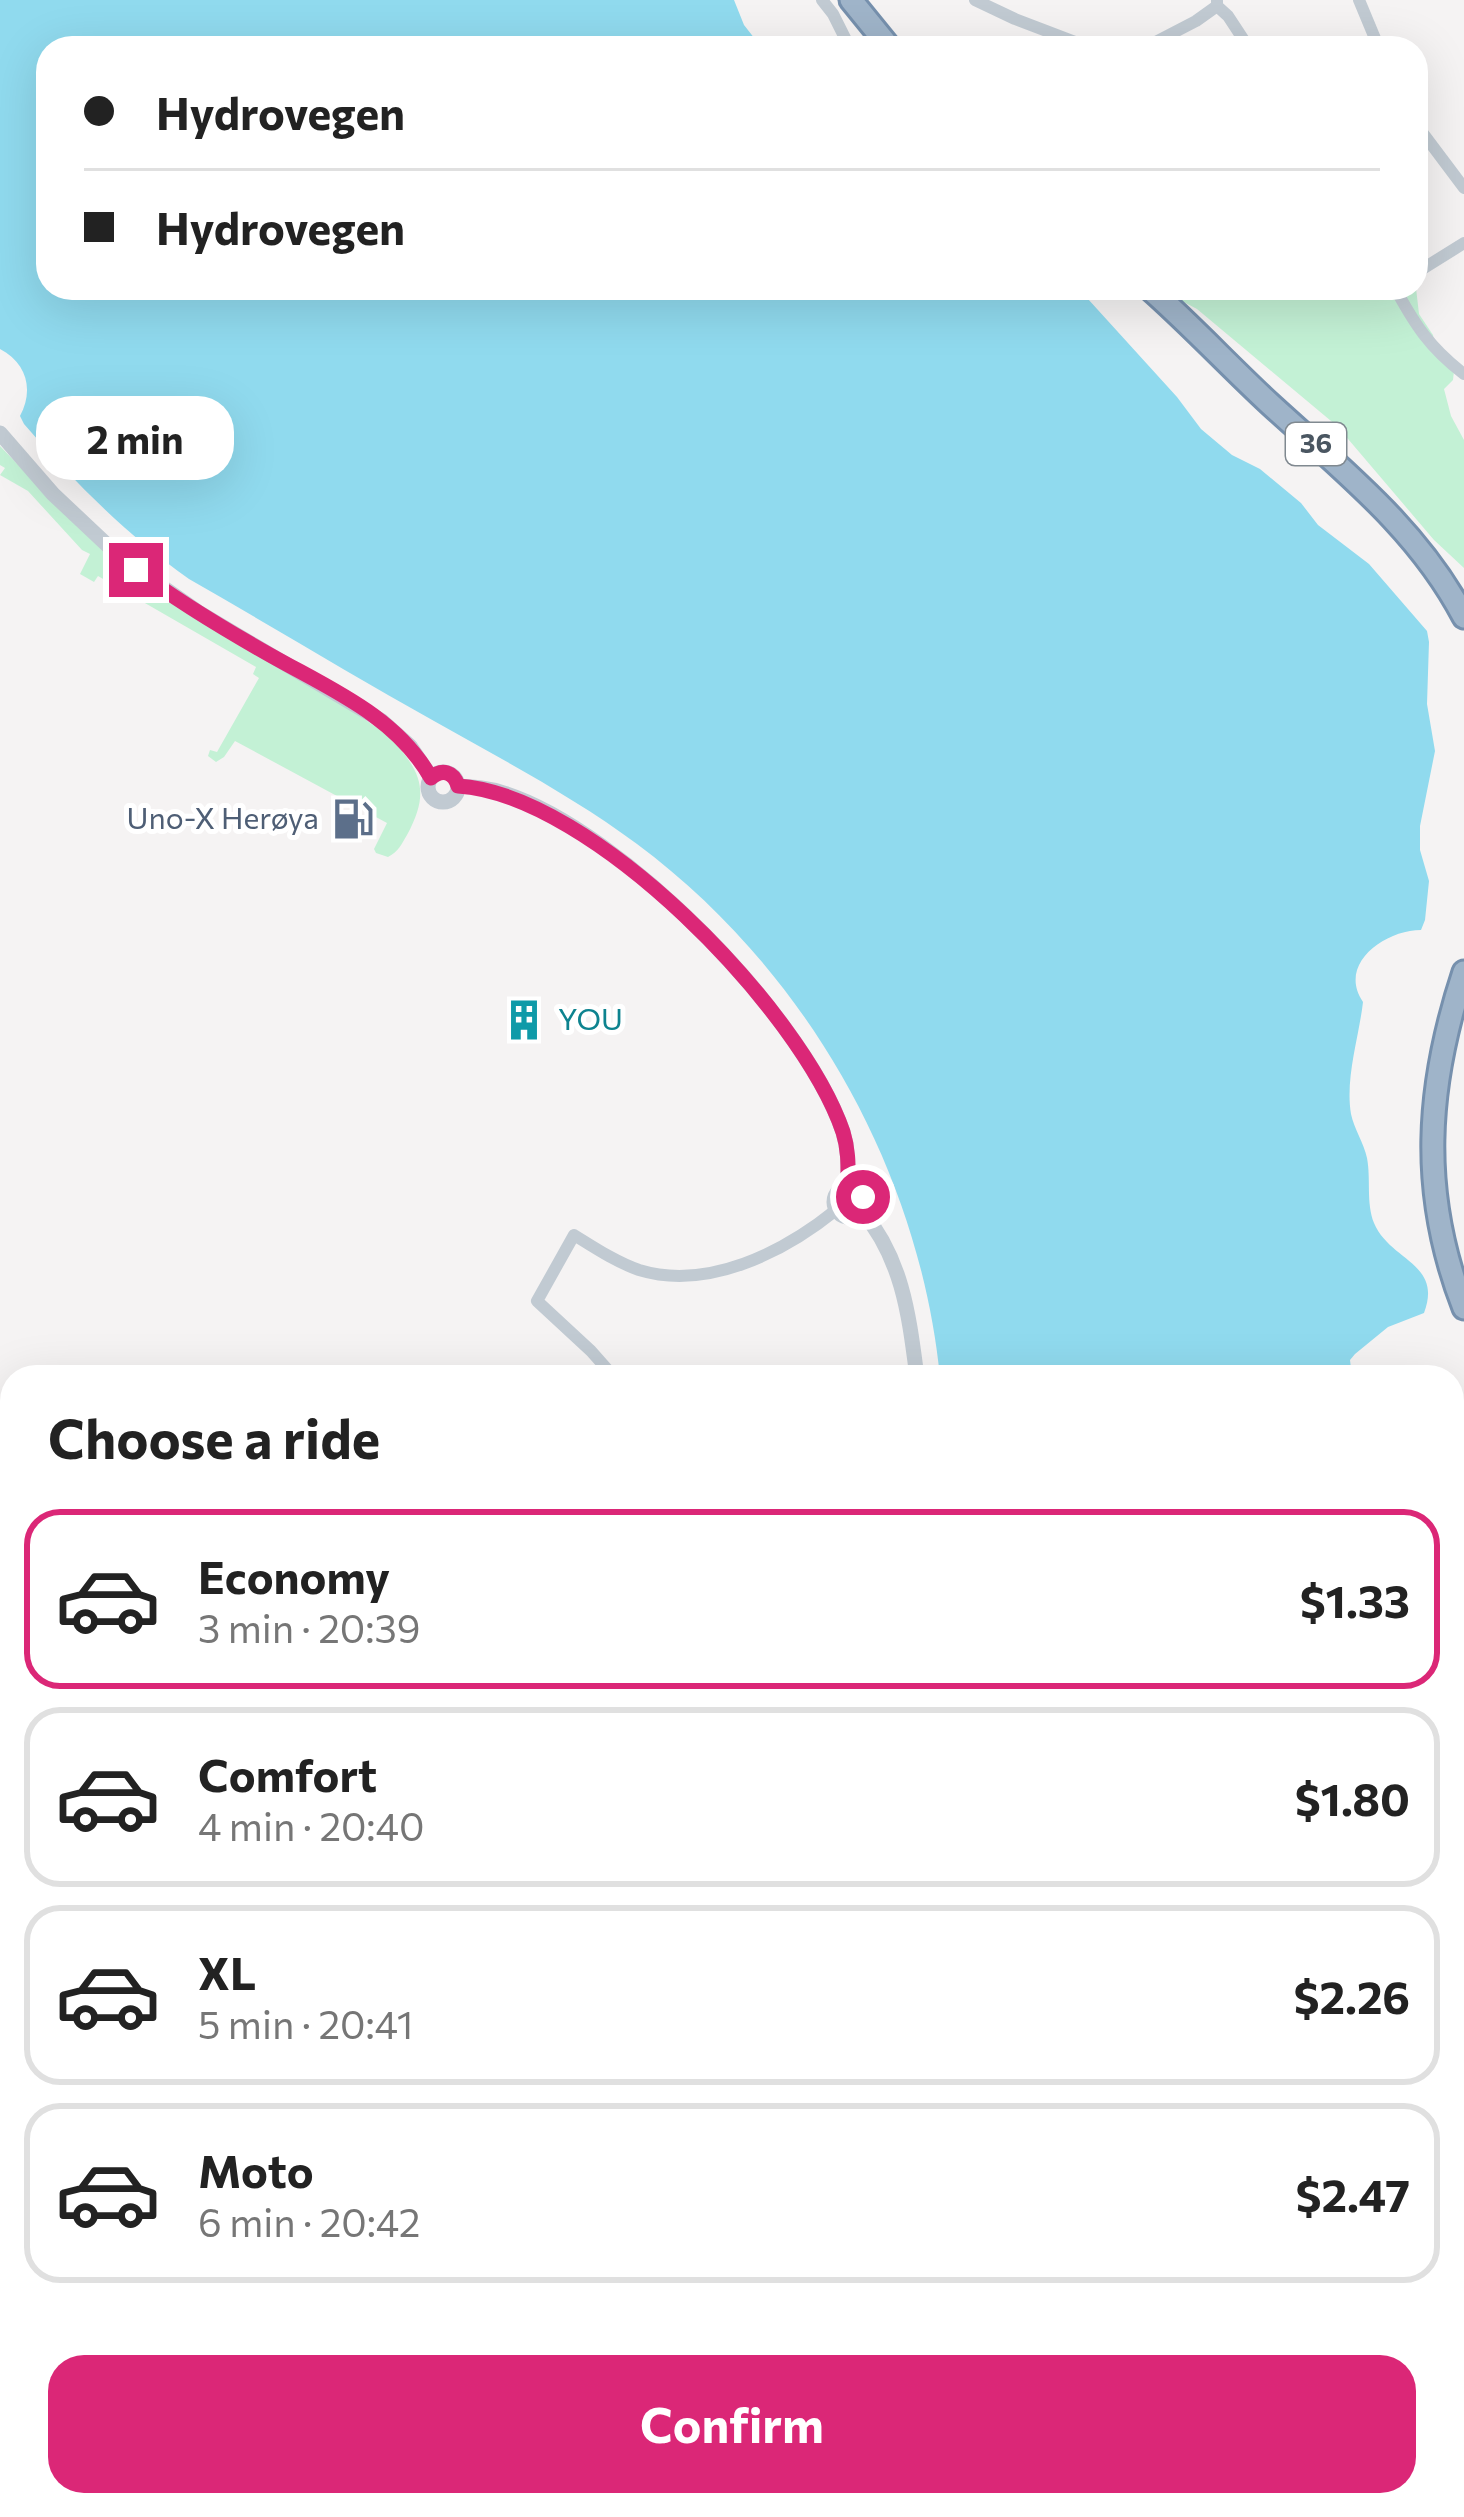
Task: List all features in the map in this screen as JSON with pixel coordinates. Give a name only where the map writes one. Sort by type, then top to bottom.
[{"type":"highway","points":[[851,0],[880,36]]},
{"type":"highway","name":"36","points":[[1161,300],[1368,490],[1418,547],[1464,617]]},
{"type":"highway","points":[[1464,972],[1442,1047],[1432,1141],[1441,1231],[1464,1308]]},
{"type":"street","points":[[822,0],[844,36]]},
{"type":"street","points":[[975,0],[1060,36]]},
{"type":"street","points":[[1359,0],[1373,36]]},
{"type":"street","points":[[1167,36],[1217,3],[1241,36]]},
{"type":"street","points":[[1428,140],[1464,188]]},
{"type":"street","points":[[1428,266],[1464,243]]},
{"type":"street","points":[[1402,300],[1423,336],[1464,374]]},
{"type":"street","points":[[0,433],[78,519],[136,570],[391,727],[431,778]]},
{"type":"street","points":[[0,443],[17,454]]},
{"type":"street","points":[[441,772],[453,775],[458,786],[452,800],[441,802],[429,794],[431,778],[441,772]]},
{"type":"street","points":[[458,786],[506,794],[547,812],[632,871],[688,918],[763,999],[823,1089],[843,1132],[849,1156],[848,1187]]},
{"type":"street","points":[[848,1187],[836,1196],[836,1210],[852,1217],[862,1211]]},
{"type":"street","points":[[848,1187],[863,1197],[862,1211],[880,1234],[896,1268],[914,1365]]},
{"type":"street","points":[[604,1365],[537,1301],[574,1235],[635,1268],[691,1276],[726,1270],[761,1256],[836,1210]]},
{"type":"green space","points":[[1180,300],[1417,300],[1435,347],[1454,371],[1444,389],[1464,440],[1464,568],[1434,540],[1337,426],[1197,309]]},
{"type":"green space","points":[[0,446],[71,520],[389,736],[415,771],[420,794],[414,820],[397,850],[388,857],[374,849],[387,823],[235,741],[216,762],[208,756],[210,750],[217,752],[259,678],[253,674],[256,667],[98,576],[94,582],[80,574],[90,554],[28,491],[0,475],[5,468],[0,465]]},
{"type":"water","points":[[0,0],[734,0],[753,36],[36,36],[36,300],[1089,300],[1201,429],[1301,503],[1318,525],[1369,564],[1427,631],[1427,704],[1435,751],[1420,826],[1420,850],[1429,881],[1425,920],[1421,930],[1380,943],[1360,963],[1357,988],[1363,1002],[1350,1100],[1352,1120],[1367,1158],[1374,1223],[1421,1273],[1428,1296],[1424,1313],[1388,1327],[1355,1354],[1351,1365],[938,1365],[928,1299],[907,1223],[879,1149],[844,1079],[801,1012],[752,951],[697,894],[588,810],[189,579],[144,544],[24,424],[20,416],[27,397],[25,378],[16,362],[0,349]]},
{"type":"place","name":"Uno-X Herøya","points":[[353,819]]},
{"type":"place","name":"YOU","points":[[524,1020]]},
{"type":"route","points":[[136,570],[391,727],[431,778],[447,772],[458,786],[506,794],[547,812],[607,852],[688,918],[763,999],[823,1089],[843,1132],[849,1156],[848,1187],[863,1197]]}]
